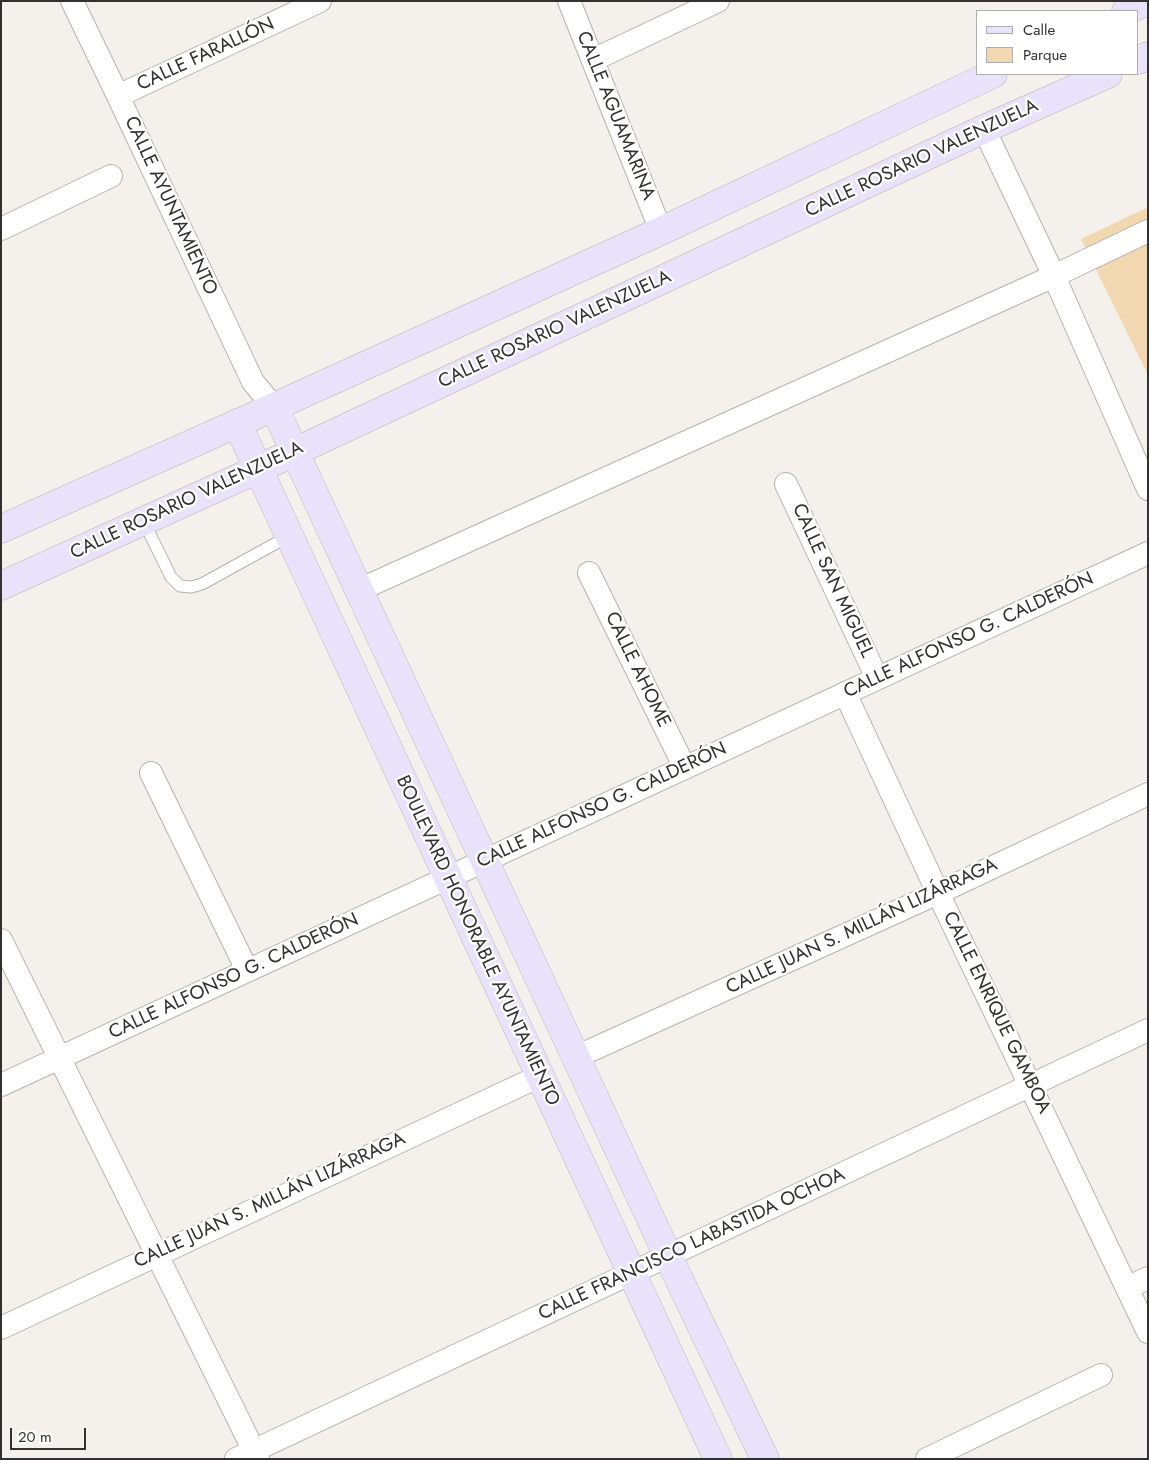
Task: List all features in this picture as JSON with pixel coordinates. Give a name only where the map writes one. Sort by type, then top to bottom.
[{"type":"main road","points":[[1128,10],[1147,1]]},
{"type":"main road","points":[[1,529],[274,408],[661,230],[991,75]]},
{"type":"main road","name":"CALLE ROSARIO VALENZUELA","points":[[1,586],[258,469],[984,129],[1106,75]]},
{"type":"main road","points":[[274,408],[296,451],[668,1256],[764,1459]]},
{"type":"main road","name":"BOULEVARD HONORABLE AYUNTAMIENTO","points":[[237,423],[718,1459]]},
{"type":"street","name":"CALLE AYUNTAMIENTO","points":[[72,1],[253,382],[274,408]]},
{"type":"street","name":"CALLE FARALLÓN","points":[[118,96],[320,1]]},
{"type":"street","name":"CALLE AGUAMARINA","points":[[569,1],[661,230]]},
{"type":"street","points":[[593,60],[718,1]]},
{"type":"street","points":[[984,129],[1054,276],[1148,489]]},
{"type":"street","points":[[1,229],[112,176]]},
{"type":"street","points":[[360,590],[1054,276],[1148,231]]},
{"type":"street","name":"CALLE SAN MIGUEL","points":[[786,484],[878,678]]},
{"type":"street","name":"CALLE ALFONSO G. CALDERÓN","points":[[1,1085],[1148,553]]},
{"type":"street","name":"CALLE AHOME","points":[[589,573],[685,768]]},
{"type":"street","name":"CALLE ENRIQUE GAMBOA","points":[[845,693],[938,893],[1148,1332]]},
{"type":"street","points":[[151,773],[247,970]]},
{"type":"street","name":"CALLE JUAN S. MILLÁN LIZÁRRAGA","points":[[576,1057],[938,893],[1148,794]]},
{"type":"street","points":[[1,940],[156,1254],[249,1456]]},
{"type":"street","name":"CALLE FRANCISCO LABASTIDA OCHOA","points":[[249,1456],[1148,1030]]},
{"type":"street","name":"CALLE JUAN S. MILLÁN LIZÁRRAGA","points":[[1,1328],[540,1076]]},
{"type":"street","points":[[1127,1288],[1148,1278]]},
{"type":"street","points":[[927,1459],[1101,1376]]},
{"type":"lane","points":[[143,520],[171,577],[180,586],[191,587],[202,584],[289,536]]},
{"type":"green space","points":[[1148,207],[1148,375],[1081,239]]}]
